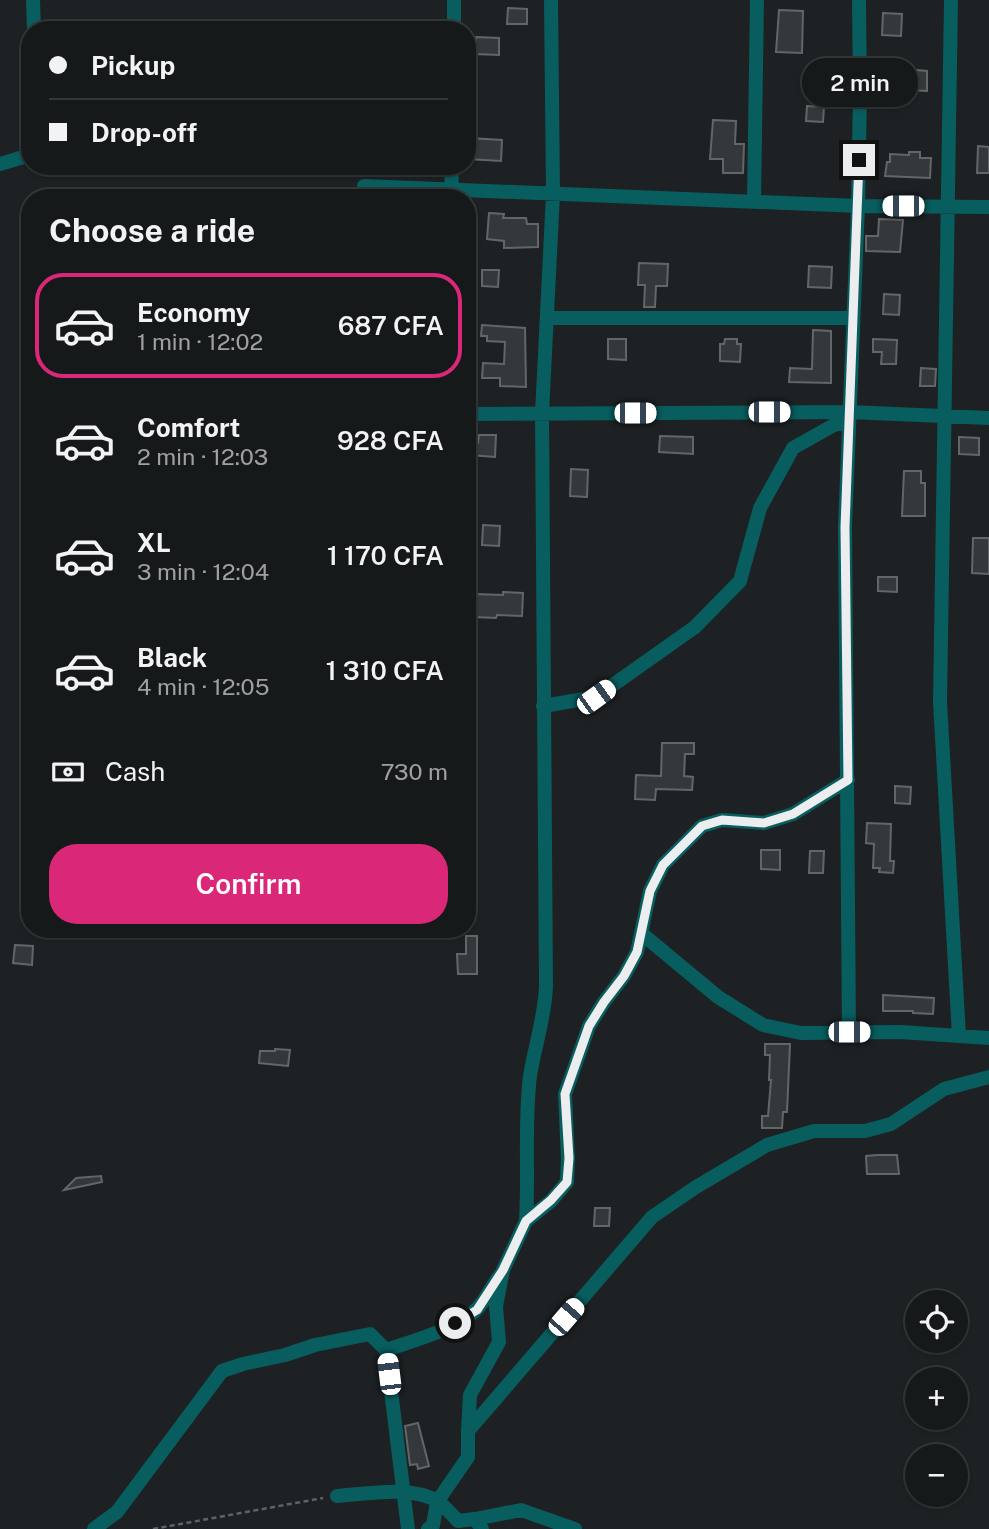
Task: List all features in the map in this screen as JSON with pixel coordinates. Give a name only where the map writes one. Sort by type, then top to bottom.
[{"type":"street","points":[[33,0],[34,21]]},
{"type":"street","points":[[454,0],[454,21]]},
{"type":"street","points":[[386,1350],[442,1329],[477,1310],[503,1270],[526,1221],[526,1140],[531,1075],[545,1008],[542,414],[553,194],[551,0]]},
{"type":"street","points":[[754,202],[757,0]]},
{"type":"street","points":[[849,1032],[845,527],[858,206],[859,0]]},
{"type":"street","points":[[950,0],[940,702],[959,1036]]},
{"type":"street","points":[[0,164],[21,158]]},
{"type":"street","points":[[364,186],[397,189]]},
{"type":"street","points":[[476,194],[553,194],[858,206],[989,207]]},
{"type":"street","points":[[547,318],[853,318]]},
{"type":"street","points":[[476,414],[989,418]]},
{"type":"street","points":[[543,706],[596,697],[695,627],[740,581],[760,508],[793,448],[849,417]]},
{"type":"street","points":[[526,1221],[567,1182],[569,1158],[565,1094],[589,1026],[637,952],[650,891],[663,865],[702,826],[722,820],[764,823],[793,814],[848,780]]},
{"type":"street","points":[[640,933],[718,997],[763,1026],[801,1033],[901,1032],[989,1038]]},
{"type":"street","points":[[468,1431],[652,1217],[696,1187],[766,1145],[814,1130],[865,1131],[891,1124],[944,1089],[989,1077]]},
{"type":"street","points":[[428,1529],[433,1525],[438,1502],[468,1457],[470,1395],[499,1342],[496,1306],[503,1270]]},
{"type":"street","points":[[94,1529],[117,1512],[222,1371],[316,1345],[370,1334],[386,1350],[408,1529]]},
{"type":"street","points":[[337,1496],[403,1492],[438,1502],[458,1521],[478,1524],[521,1510],[575,1529]]},
{"type":"path","points":[[153,1529],[337,1496]]},
{"type":"building","points":[[508,8],[527,9],[527,24],[507,24]]},
{"type":"building","points":[[779,10],[803,11],[802,53],[776,52]]},
{"type":"building","points":[[883,13],[902,14],[901,36],[882,35]]},
{"type":"building","points":[[476,37],[499,38],[499,55],[476,54]]},
{"type":"building","points":[[881,67],[927,71],[927,91],[886,85],[887,78],[880,78]]},
{"type":"building","points":[[807,106],[824,107],[823,122],[806,121]]},
{"type":"building","points":[[713,120],[736,121],[735,144],[744,144],[743,173],[723,173],[723,159],[710,159]]},
{"type":"building","points":[[476,138],[502,140],[501,161],[476,159]]},
{"type":"building","points":[[978,146],[989,147],[989,173],[977,173]]},
{"type":"building","points":[[909,152],[920,152],[920,158],[931,158],[930,178],[885,176],[890,154],[909,155]]},
{"type":"building","points":[[489,213],[504,214],[503,218],[526,218],[527,224],[538,224],[538,247],[504,248],[504,241],[487,239]]},
{"type":"building","points":[[879,219],[903,220],[900,252],[866,251],[866,236],[878,236]]},
{"type":"building","points":[[639,263],[668,264],[667,286],[656,286],[655,307],[644,307],[645,285],[638,285]]},
{"type":"building","points":[[809,266],[832,267],[831,288],[808,287]]},
{"type":"building","points":[[482,270],[499,270],[498,287],[482,286]]},
{"type":"building","points":[[884,294],[900,295],[899,315],[883,314]]},
{"type":"building","points":[[482,325],[525,328],[526,387],[500,386],[500,378],[482,378],[483,363],[504,364],[505,342],[487,341],[487,336],[481,336]]},
{"type":"building","points":[[813,330],[831,331],[831,383],[789,382],[790,368],[812,369]]},
{"type":"building","points":[[608,339],[626,339],[626,360],[608,359]]},
{"type":"building","points":[[725,339],[737,339],[737,344],[741,344],[740,362],[720,361],[720,344],[724,344]]},
{"type":"building","points":[[873,339],[897,340],[896,364],[881,364],[882,352],[873,352]]},
{"type":"building","points":[[921,368],[936,369],[935,386],[920,386]]},
{"type":"building","points":[[479,435],[496,435],[495,457],[476,456]]},
{"type":"building","points":[[660,436],[693,437],[693,454],[659,452]]},
{"type":"building","points":[[959,437],[979,438],[979,455],[959,454]]},
{"type":"building","points":[[571,469],[588,470],[587,497],[570,496]]},
{"type":"building","points":[[904,471],[921,471],[921,483],[925,483],[925,516],[902,516]]},
{"type":"building","points":[[483,525],[500,526],[499,546],[482,545]]},
{"type":"building","points":[[973,538],[989,538],[989,574],[972,573]]},
{"type":"building","points":[[878,577],[897,577],[897,592],[878,591]]},
{"type":"building","points":[[503,592],[523,593],[522,616],[476,617],[476,594],[503,595]]},
{"type":"building","points":[[662,743],[694,743],[694,754],[685,754],[684,776],[693,777],[692,790],[656,789],[655,800],[635,799],[636,775],[661,776]]},
{"type":"building","points":[[895,786],[911,787],[910,804],[895,803]]},
{"type":"building","points":[[867,823],[891,824],[890,861],[894,861],[893,873],[879,872],[880,868],[873,868],[874,844],[866,843]]},
{"type":"building","points":[[761,850],[780,850],[780,870],[761,869]]},
{"type":"building","points":[[810,851],[824,851],[823,873],[809,873]]},
{"type":"building","points":[[477,936],[477,974],[458,974],[457,954],[466,954],[466,938]]},
{"type":"building","points":[[15,945],[33,946],[32,965],[13,963]]},
{"type":"building","points":[[883,995],[934,998],[933,1014],[883,1011]]},
{"type":"building","points":[[765,1044],[790,1044],[787,1112],[783,1112],[782,1128],[762,1128],[762,1116],[768,1116],[771,1080],[770,1055],[765,1055]]},
{"type":"building","points":[[290,1050],[288,1066],[259,1063],[260,1051]]},
{"type":"building","points":[[897,1155],[899,1174],[867,1174],[866,1156]]},
{"type":"building","points":[[101,1176],[102,1182],[64,1190],[76,1178]]},
{"type":"building","points":[[595,1208],[610,1208],[609,1226],[594,1226]]},
{"type":"building","points":[[418,1423],[429,1466],[418,1469],[417,1464],[410,1465],[405,1426]]},
{"type":"route","points":[[455,1323],[477,1310],[503,1270],[526,1221],[567,1182],[569,1158],[565,1094],[589,1026],[624,976],[637,952],[650,891],[663,865],[702,826],[722,820],[764,823],[793,814],[848,780],[845,527],[859,160]]}]
